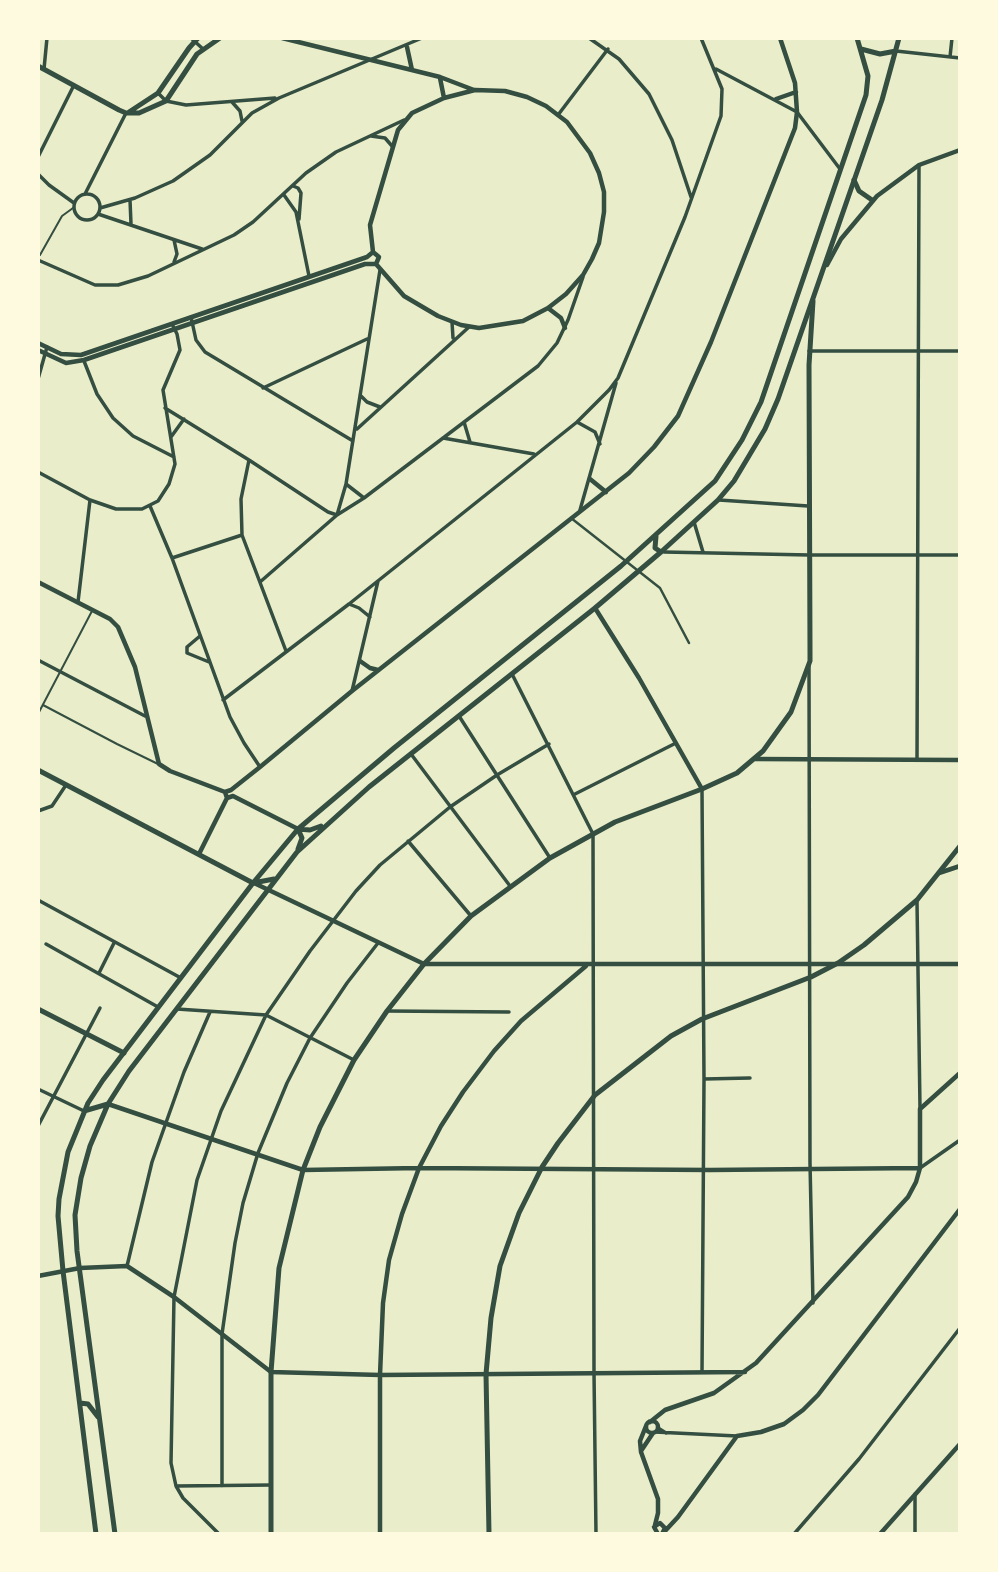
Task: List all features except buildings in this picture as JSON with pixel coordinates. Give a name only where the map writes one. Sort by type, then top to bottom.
[{"type":"main road","points":[[41,67],[126,113],[148,110],[166,101],[203,49],[220,38]]},
{"type":"main road","points":[[96,1534],[63,1271],[59,1199],[68,1152],[84,1111],[158,1007],[298,829],[656,536],[715,481],[742,440],[761,402],[866,95],[868,76],[857,38]]},
{"type":"main road","points":[[115,1534],[75,1215],[90,1146],[108,1104],[129,1071],[297,852],[411,754],[662,552],[718,500],[744,465],[772,412],[822,274],[899,38]]},
{"type":"main road","points":[[126,113],[158,93],[195,40]]},
{"type":"main road","points":[[861,49],[880,54],[896,51]]},
{"type":"main road","points":[[854,178],[859,191],[872,200]]},
{"type":"main road","points":[[271,1534],[271,1372],[279,1268],[303,1170],[320,1127],[354,1060],[387,1011],[424,964],[471,916],[550,858],[615,822],[737,773],[774,739],[791,712],[810,661],[809,351],[813,298]]},
{"type":"main road","points":[[685,510],[694,522]]},
{"type":"main road","points":[[656,536],[655,548],[662,552]]},
{"type":"main road","points":[[38,770],[253,883],[275,879]]},
{"type":"main road","points":[[298,829],[310,830],[327,824]]},
{"type":"main road","points":[[297,852],[302,838],[298,829]]},
{"type":"main road","points":[[489,1534],[486,1374],[488,1337],[500,1266],[519,1213],[542,1167],[595,1095],[671,1036],[702,1019],[811,977],[838,963],[917,900],[959,848]]},
{"type":"main road","points":[[38,1009],[124,1053],[130,1061],[129,1071]]},
{"type":"main road","points":[[84,1111],[108,1104]]},
{"type":"main road","points":[[80,1403],[88,1404],[99,1419]]},
{"type":"street","points":[[41,67],[47,38]]},
{"type":"street","points":[[38,174],[74,206],[82,219],[91,220],[99,211],[157,189],[191,170],[252,113],[279,98],[407,47],[422,38]]},
{"type":"street","points":[[589,38],[608,50],[635,75],[663,118],[692,199]]},
{"type":"street","points":[[579,512],[618,377],[692,199],[721,116],[722,89],[701,38]]},
{"type":"street","points":[[38,582],[114,622],[122,634],[135,667],[159,764],[226,795],[232,793],[352,691],[606,492],[640,463],[667,433],[685,403],[789,145],[797,112],[796,92],[780,38]]},
{"type":"street","points":[[950,57],[952,38]]},
{"type":"street","points":[[260,582],[337,515],[364,498],[538,366],[557,343],[565,328],[583,275],[592,259],[602,228],[604,192],[590,153],[579,136],[558,115],[527,97],[475,90],[440,77],[283,39]]},
{"type":"street","points":[[195,40],[203,49]]},
{"type":"street","points":[[407,47],[412,71]]},
{"type":"street","points":[[558,115],[608,50]]},
{"type":"street","points":[[896,51],[960,58]]},
{"type":"street","points":[[714,68],[797,112],[840,169]]},
{"type":"street","points":[[440,77],[444,98]]},
{"type":"street","points":[[38,156],[75,86]]},
{"type":"street","points":[[39,257],[84,282],[106,286],[131,282],[203,250],[244,228],[306,173],[336,152],[404,120],[420,108],[475,90]]},
{"type":"street","points":[[776,99],[796,92]]},
{"type":"street","points":[[158,93],[166,101],[186,105],[279,98]]},
{"type":"street","points":[[232,102],[240,111],[242,122]]},
{"type":"street","points":[[85,194],[126,113]]},
{"type":"street","points":[[41,352],[66,363],[173,326],[191,317],[368,260],[373,253],[370,225],[392,146],[404,120]]},
{"type":"street","points":[[369,136],[385,138],[392,146]]},
{"type":"street","points":[[822,274],[841,240],[872,200],[898,178],[919,165],[960,150]]},
{"type":"street","points":[[917,760],[919,165]]},
{"type":"street","points":[[293,186],[301,193],[298,221]]},
{"type":"street","points":[[284,194],[296,212],[310,279]]},
{"type":"street","points":[[74,206],[80,195],[94,196],[99,211],[203,250]]},
{"type":"street","points":[[130,200],[131,224]]},
{"type":"street","points":[[171,237],[175,240],[177,250],[173,264]]},
{"type":"street","points":[[373,253],[379,257],[376,264]]},
{"type":"street","points":[[368,260],[376,264],[394,286],[414,303],[452,322],[469,327],[507,325],[523,321],[548,308],[566,294],[583,275]]},
{"type":"street","points":[[337,515],[346,484],[380,270]]},
{"type":"street","points":[[173,326],[192,324],[310,279]]},
{"type":"street","points":[[548,308],[561,318],[565,328]]},
{"type":"street","points":[[191,317],[196,340],[205,352],[353,441]]},
{"type":"street","points":[[452,322],[453,340]]},
{"type":"street","points":[[38,472],[90,500],[116,509],[150,506],[158,500],[174,471],[174,457],[164,408],[165,381],[180,350],[173,326]]},
{"type":"street","points":[[355,430],[469,327]]},
{"type":"street","points":[[263,388],[367,339]]},
{"type":"street","points":[[38,343],[67,356],[83,358]]},
{"type":"street","points":[[38,379],[41,352],[47,347]]},
{"type":"street","points":[[809,351],[960,351]]},
{"type":"street","points":[[83,358],[96,394],[113,418],[133,436],[174,457]]},
{"type":"street","points":[[223,700],[349,604],[577,422],[600,401],[618,377]]},
{"type":"street","points":[[360,395],[367,402],[380,407]]},
{"type":"street","points":[[164,408],[328,512],[337,515]]},
{"type":"street","points":[[170,439],[184,419]]},
{"type":"street","points":[[464,422],[470,442]]},
{"type":"street","points":[[577,422],[595,432],[600,446]]},
{"type":"street","points":[[443,438],[536,454]]},
{"type":"street","points":[[249,460],[241,506],[242,534],[286,652]]},
{"type":"street","points":[[590,479],[606,492]]},
{"type":"street","points":[[346,484],[364,498]]},
{"type":"street","points":[[78,602],[90,500]]},
{"type":"street","points":[[718,500],[808,506]]},
{"type":"street","points":[[150,506],[173,558],[223,700],[237,732],[260,767]]},
{"type":"street","points":[[571,518],[660,588],[688,643]]},
{"type":"street","points":[[694,522],[703,552]]},
{"type":"street","points":[[173,558],[242,534]]},
{"type":"street","points":[[662,552],[960,555]]},
{"type":"street","points":[[352,691],[378,579]]},
{"type":"street","points":[[349,604],[370,617]]},
{"type":"street","points":[[595,608],[639,678],[702,789],[702,1372]]},
{"type":"street","points":[[200,636],[187,647],[187,653],[209,662]]},
{"type":"street","points":[[38,660],[145,716]]},
{"type":"street","points":[[360,661],[379,670]]},
{"type":"street","points":[[810,661],[808,760],[813,1303]]},
{"type":"street","points":[[512,674],[593,834],[590,965],[595,1095],[596,1534]]},
{"type":"street","points":[[459,716],[550,858]]},
{"type":"street","points":[[574,794],[676,743]]},
{"type":"street","points":[[219,1534],[196,1513],[176,1486],[172,1463],[174,1297],[192,1199],[211,1137],[236,1076],[266,1015],[332,920],[380,865],[450,807],[549,744]]},
{"type":"street","points":[[411,754],[510,886]]},
{"type":"street","points":[[755,759],[960,760]]},
{"type":"street","points":[[38,811],[52,806],[67,783]]},
{"type":"street","points":[[232,793],[298,829]]},
{"type":"street","points":[[199,854],[226,795]]},
{"type":"street","points":[[408,841],[471,916]]},
{"type":"street","points":[[939,874],[960,866]]},
{"type":"street","points":[[253,883],[424,964],[960,964]]},
{"type":"street","points":[[658,1531],[656,1492],[640,1452],[640,1441],[648,1424],[665,1410],[714,1393],[745,1372],[813,1303],[908,1197],[916,1182],[920,1168],[917,900]]},
{"type":"street","points":[[38,901],[181,978]]},
{"type":"street","points":[[99,973],[114,942]]},
{"type":"street","points":[[222,1486],[222,1335],[234,1243],[243,1203],[258,1153],[287,1083],[310,1038],[378,943]]},
{"type":"street","points":[[46,944],[158,1007]]},
{"type":"street","points":[[380,1534],[383,1303],[389,1260],[402,1214],[419,1168],[441,1126],[494,1051],[534,1009],[590,965]]},
{"type":"street","points":[[38,1126],[100,1008]]},
{"type":"street","points":[[177,1009],[266,1015],[354,1060]]},
{"type":"street","points":[[387,1011],[509,1012]]},
{"type":"street","points":[[127,1266],[165,1122],[192,1050],[210,1012]]},
{"type":"street","points":[[920,1109],[960,1073]]},
{"type":"street","points":[[704,1079],[750,1077]]},
{"type":"street","points":[[38,1089],[84,1111]]},
{"type":"street","points":[[108,1104],[303,1170],[542,1167],[702,1170],[920,1168],[960,1140]]},
{"type":"street","points":[[648,1424],[648,1432],[656,1430],[667,1434],[737,1436],[761,1432],[783,1424],[810,1403],[835,1376],[960,1209]]},
{"type":"street","points":[[38,1276],[80,1268],[127,1266],[174,1297],[271,1372],[380,1375],[745,1372]]},
{"type":"street","points":[[794,1534],[859,1459],[960,1328]]},
{"type":"street","points":[[640,1452],[656,1430],[665,1410]]},
{"type":"street","points":[[648,1424],[656,1423],[656,1430]]},
{"type":"street","points":[[658,1531],[678,1517],[737,1436]]},
{"type":"street","points":[[880,1534],[960,1444]]},
{"type":"street","points":[[176,1486],[271,1485]]},
{"type":"street","points":[[915,1494],[915,1534]]},
{"type":"street","points":[[658,1513],[663,1524]]},
{"type":"street","points":[[658,1531],[663,1524],[678,1517]]},
{"type":"lane","points":[[39,257],[62,216],[74,206]]},
{"type":"lane","points":[[38,713],[92,610]]},
{"type":"lane","points":[[43,705],[159,764]]}]
